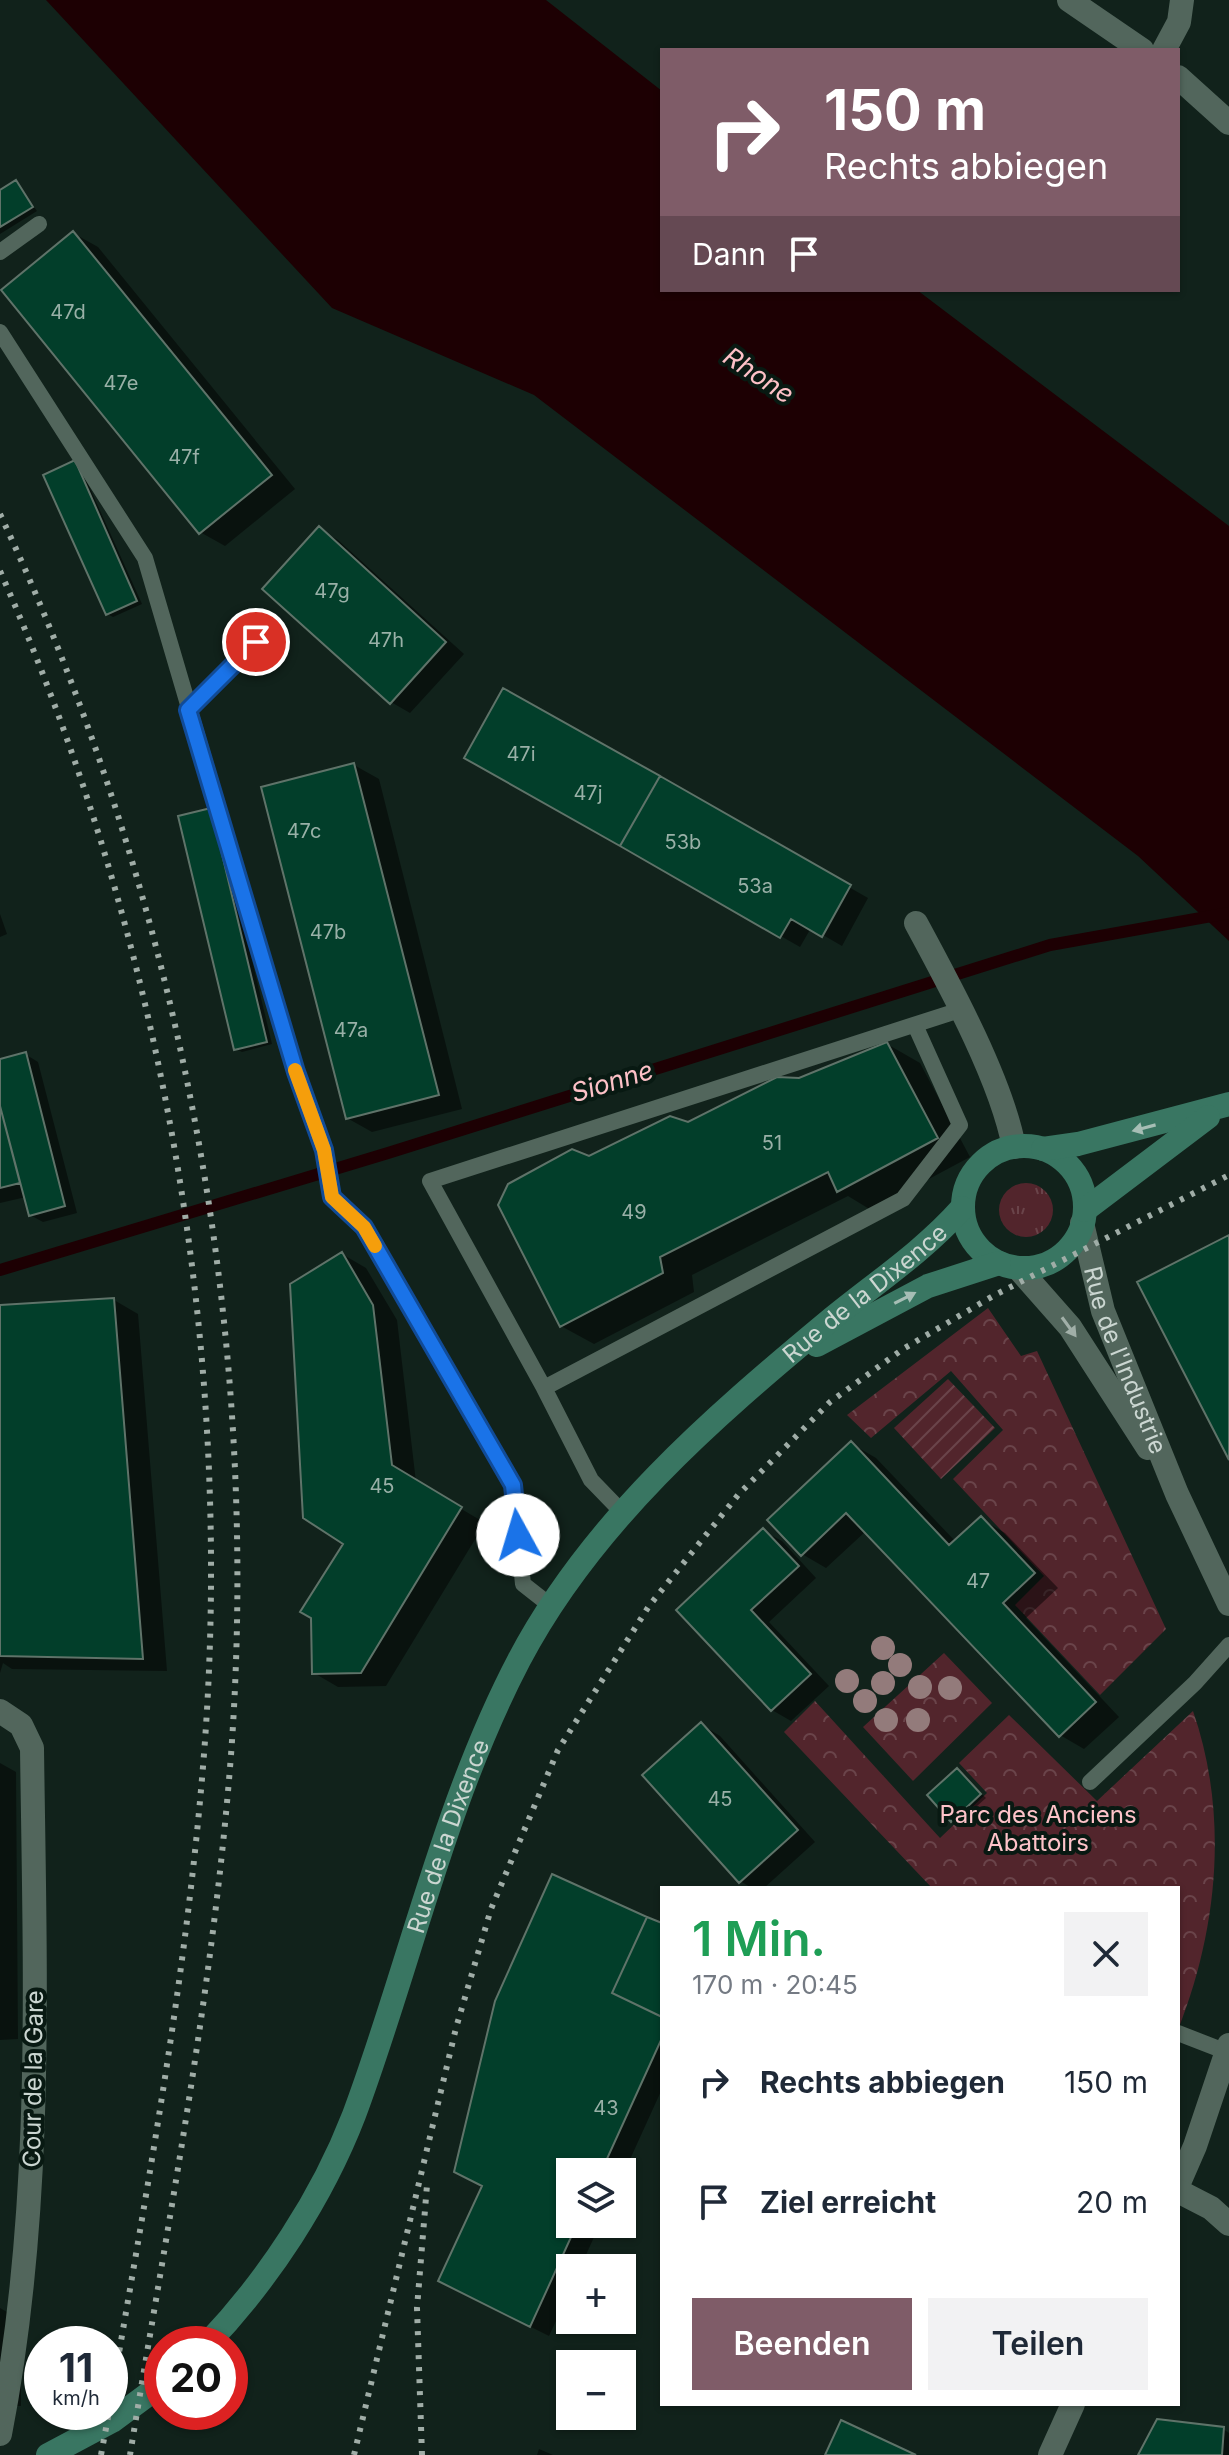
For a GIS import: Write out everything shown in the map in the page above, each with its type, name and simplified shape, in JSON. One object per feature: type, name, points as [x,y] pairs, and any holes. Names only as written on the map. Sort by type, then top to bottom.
[{"type":"main road","points":[[1224,1106],[1084,1216],[1072,1244],[1048,1264],[1008,1266],[973,1241],[962,1208],[966,1188],[975,1169],[990,1156],[1014,1147],[1043,1149],[1078,1144],[1224,1106]]},
{"type":"main road","points":[[1043,1149],[1062,1159],[1076,1176],[1084,1216]]},
{"type":"main road","name":"Rue de la Dixence","points":[[223,2326],[244,2303],[296,2230],[352,2118],[473,1763],[518,1661],[551,1606],[621,1511],[763,1376],[921,1249],[962,1208]]},
{"type":"main road","name":"Rue de la Dixence","points":[[763,1376],[928,1286],[1008,1266]]},
{"type":"main road","points":[[48,2455],[112,2421],[144,2397]]},
{"type":"street","points":[[1069,0],[1139,48]]},
{"type":"street","points":[[1165,48],[1179,22],[1182,0]]},
{"type":"street","points":[[1180,79],[1229,123]]},
{"type":"street","points":[[916,923],[957,1002],[1009,1121],[1014,1147]]},
{"type":"street","name":"Rue de l'Industrie","points":[[1084,1216],[1103,1311],[1177,1494],[1229,1604]]},
{"type":"street","name":"Rue de l'Industrie","points":[[1008,1266],[1070,1327],[1177,1494]]},
{"type":"street","name":"Cour de la Gare","points":[[0,1711],[21,1725],[32,1748],[33,2158],[15,2357],[0,2434]]},
{"type":"street","points":[[1180,2183],[1228,2049]]},
{"type":"street","points":[[1180,2189],[1211,2208],[1229,2224]]},
{"type":"street","points":[[1050,2455],[1072,2406]]},
{"type":"lane","points":[[0,252],[39,224]]},
{"type":"lane","points":[[0,332],[145,558],[296,1072],[324,1150],[332,1197],[364,1227],[513,1485],[523,1584],[551,1606]]},
{"type":"lane","points":[[188,710],[256,642]]},
{"type":"lane","points":[[621,1511],[591,1480],[430,1181],[915,1025],[957,1002]]},
{"type":"lane","points":[[544,1388],[903,1199],[960,1125],[915,1025]]},
{"type":"lane","points":[[1090,1782],[1229,1645]]},
{"type":"lane","points":[[1180,2034],[1228,2049]]},
{"type":"green space","points":[[1026,1183],[1045,1191],[1053,1210],[1045,1229],[1026,1237],[1007,1229],[999,1210],[1007,1191]]},
{"type":"green space","points":[[988,1308],[1021,1356],[1037,1351],[1166,1629],[1100,1695],[1015,1605],[1044,1576],[953,1479],[1003,1430],[951,1371],[871,1438],[847,1415]]},
{"type":"green space","points":[[948,1379],[995,1428],[941,1479],[894,1428]]},
{"type":"green space","points":[[944,1653],[992,1703],[913,1781],[863,1727]]},
{"type":"green space","name":"Parc des Anciens Abattoirs","points":[[815,1701],[940,1838],[987,1793],[959,1763],[1009,1715],[1097,1801],[1193,1711],[1211,1791],[1215,1831],[1214,1872],[1202,1952],[1180,2025],[1180,1886],[930,1886],[784,1732]]},
{"type":"water","name":"Rhone","points":[[46,0],[546,0],[660,89],[660,292],[920,292],[1229,526],[1229,941],[1138,856],[534,395],[332,308]]},
{"type":"building","points":[[16,180],[33,207],[0,227],[0,190]]},
{"type":"building","points":[[73,231],[272,475],[199,534],[1,290]]},
{"type":"building","points":[[75,460],[137,601],[106,615],[43,475]]},
{"type":"building","points":[[319,526],[446,642],[390,704],[262,589]]},
{"type":"building","points":[[503,688],[660,776],[620,846],[464,758]]},
{"type":"building","points":[[354,763],[439,1095],[346,1119],[261,787]]},
{"type":"building","points":[[660,776],[851,885],[822,937],[791,919],[780,938],[620,846]]},
{"type":"building","points":[[211,808],[267,1042],[234,1050],[178,816]]},
{"type":"building","points":[[887,1042],[938,1138],[837,1192],[828,1172],[660,1257],[663,1273],[560,1327],[498,1205],[508,1184],[572,1149],[589,1156],[670,1116],[688,1122],[777,1077],[799,1078]]},
{"type":"building","points":[[26,1052],[65,1206],[29,1216],[0,1106],[0,1059]]},
{"type":"building","points":[[0,1106],[20,1183],[0,1188]]},
{"type":"building","points":[[1229,1235],[1229,1460],[1137,1282]]},
{"type":"building","points":[[342,1252],[373,1305],[392,1465],[462,1507],[361,1673],[312,1674],[311,1618],[300,1612],[343,1544],[303,1518],[290,1284]]},
{"type":"building","points":[[114,1298],[143,1659],[0,1656],[0,1305]]},
{"type":"building","points":[[851,1441],[949,1545],[981,1516],[1035,1573],[1003,1603],[1096,1702],[1059,1737],[846,1513],[801,1556],[767,1520]]},
{"type":"building","points":[[763,1528],[799,1566],[751,1610],[811,1674],[771,1711],[676,1610]]},
{"type":"building","points":[[701,1722],[798,1830],[739,1883],[642,1775]]},
{"type":"building","points":[[957,1768],[981,1794],[951,1822],[927,1795]]},
{"type":"building","points":[[552,1874],[647,1917],[612,1993],[660,2016],[660,2042],[607,2158],[556,2158],[556,2238],[571,2238],[563,2254],[556,2254],[556,2270],[530,2327],[438,2281],[482,2186],[454,2172],[495,2001]]},
{"type":"building","points":[[647,1917],[660,1922],[660,2016],[612,1993]]},
{"type":"building","points":[[1157,2419],[1224,2427],[1222,2455],[1138,2455]]},
{"type":"building","points":[[841,2420],[916,2455],[825,2455]]},
{"type":"waterway","name":"Sionne","points":[[0,1270],[388,1153],[1050,945],[1229,913]]},
{"type":"railway","points":[[0,514],[63,660],[116,811],[160,964],[195,1120],[219,1278],[233,1436],[237,1596],[231,1755],[223,1843],[188,2106],[130,2455]]},
{"type":"railway","points":[[0,571],[57,711],[105,855],[144,1001],[175,1150],[196,1301],[208,1452],[211,1603],[197,1836],[177,1999],[124,2326]]},
{"type":"railway","points":[[354,2455],[456,2028],[491,1909],[558,1750],[649,1606],[738,1495],[830,1402],[903,1349],[993,1296],[1229,1175]]},
{"type":"railway","points":[[422,2455],[417,2308],[427,2185]]},
{"type":"railway","points":[[101,2455],[106,2430]]},
{"type":"slow traffic","points":[[295,1070],[324,1150],[332,1197],[364,1227],[375,1246]]},
{"type":"route","points":[[256,642],[188,710],[296,1072],[324,1150],[332,1197],[364,1227],[513,1485],[518,1535]]}]
